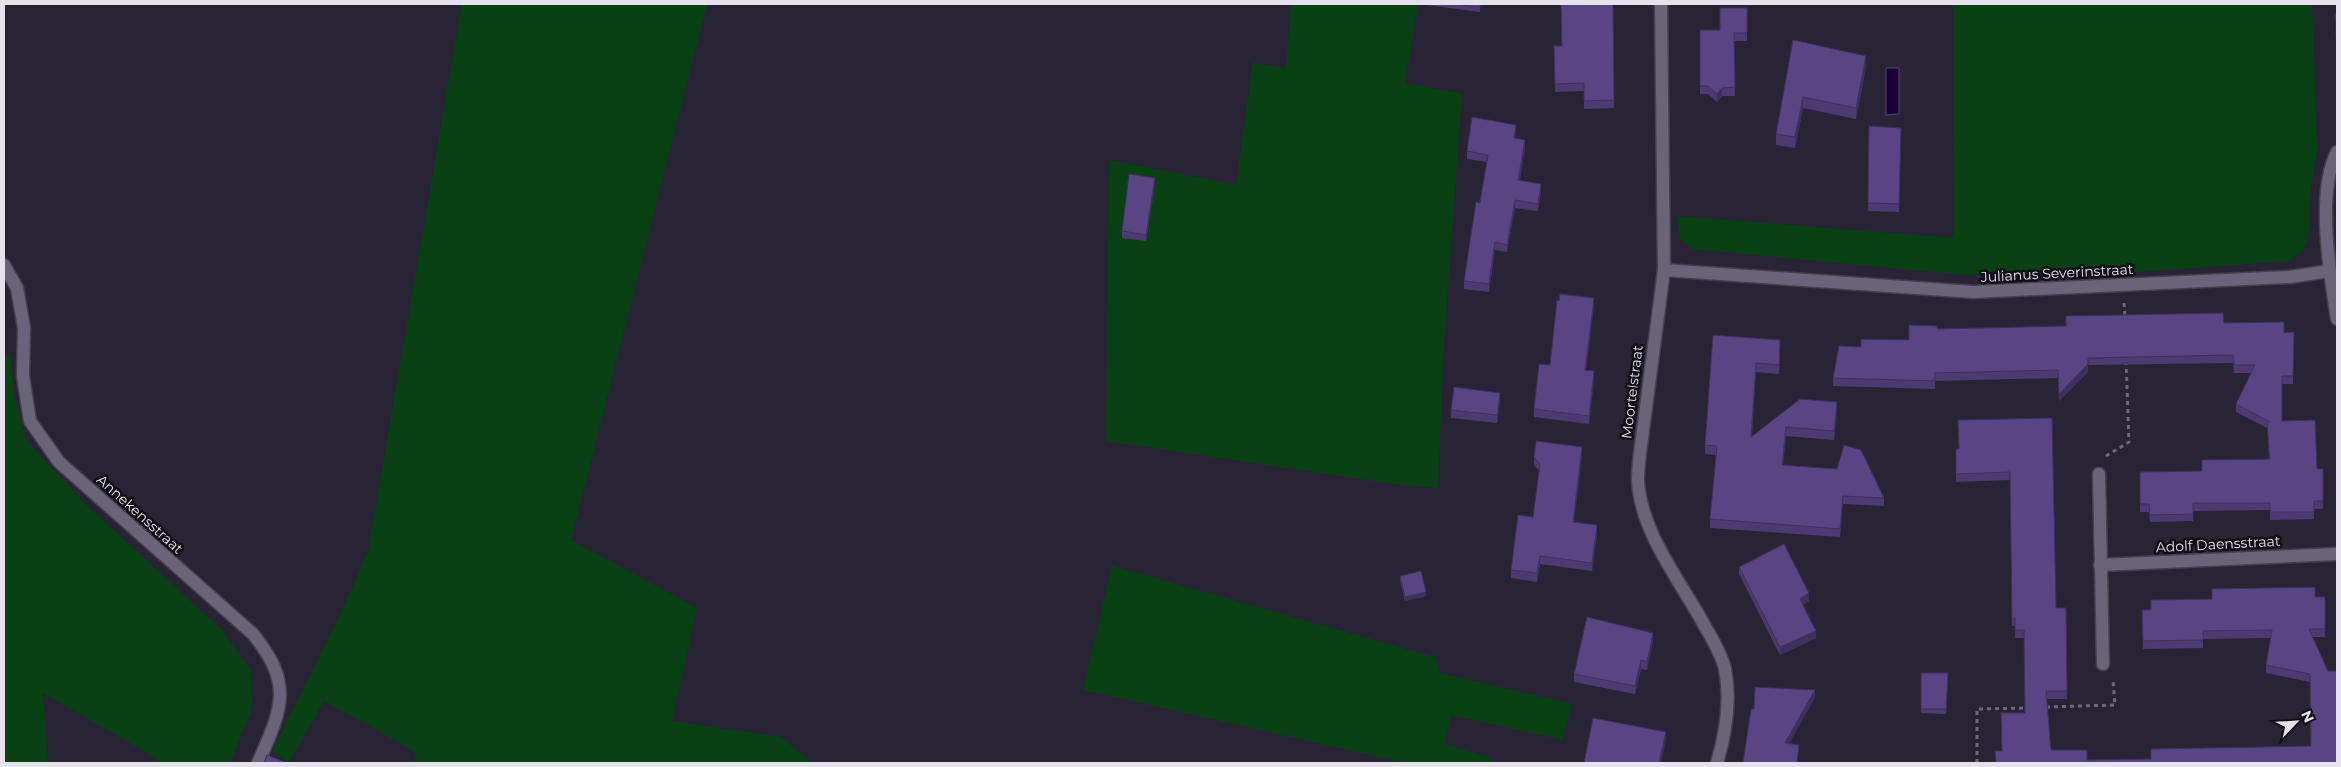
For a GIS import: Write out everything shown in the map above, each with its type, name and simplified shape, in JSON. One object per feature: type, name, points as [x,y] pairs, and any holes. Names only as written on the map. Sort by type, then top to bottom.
[{"type":"street","name":"Moortelstraat","points":[[1661,4],[1664,270],[1638,480],[1644,512],[1654,536],[1714,643],[1725,667],[1728,702],[1718,763]]},
{"type":"street","points":[[2337,152],[2330,165],[2327,192],[2330,271],[2337,319]]},
{"type":"street","name":"Annekensstraat","points":[[4,265],[17,288],[20,304],[24,328],[23,376],[30,420],[59,462],[253,634],[266,650],[278,674],[281,701],[276,722],[258,763]]},
{"type":"street","name":"Julianus Severinstraat","points":[[1664,270],[1973,292],[2290,277],[2330,271]]},
{"type":"street","points":[[2098,474],[2103,664]]},
{"type":"street","name":"Adolf Daensstraat","points":[[2100,565],[2337,554]]},
{"type":"path","points":[[2124,285],[2125,324]]},
{"type":"path","points":[[2098,474],[2106,456],[2129,442],[2126,354]]},
{"type":"path","points":[[1977,763],[1977,709],[2115,705],[2113,679],[2103,664]]},
{"type":"green space","points":[[462,4],[707,4],[571,540],[697,608],[672,721],[781,737],[812,763],[414,763],[416,752],[324,701],[289,762],[272,752],[334,627],[368,551]]},
{"type":"green space","points":[[1291,4],[1418,4],[1405,83],[1462,94],[1444,343],[1438,488],[1400,485],[1106,441],[1109,160],[1236,185],[1253,62],[1286,69]]},
{"type":"green space","points":[[1953,4],[2312,4],[2317,149],[2309,200],[2309,232],[2304,249],[2290,261],[2137,272],[1965,275],[1692,249],[1680,240],[1677,216],[1954,238]]},
{"type":"green space","points":[[10,352],[14,394],[26,440],[85,504],[222,630],[251,671],[252,708],[230,763],[161,763],[43,693],[48,763],[4,763],[4,359]]},
{"type":"green space","points":[[1112,566],[1435,657],[1440,673],[1572,704],[1562,740],[1451,715],[1444,744],[1490,758],[1489,763],[1405,763],[1083,690]]},
{"type":"shaded area","points":[[1886,68],[1899,68],[1899,114],[1886,115]]},
{"type":"building","points":[[1451,4],[1480,4],[1480,7]]},
{"type":"building","points":[[1561,4],[1613,4],[1614,100],[1584,101],[1584,83],[1555,84],[1554,46],[1562,46]]},
{"type":"building","points":[[1720,8],[1747,8],[1747,33],[1734,33],[1735,87],[1722,88],[1717,94],[1708,86],[1700,86],[1700,30],[1720,30]]},
{"type":"building","points":[[2335,14],[2337,14],[2337,54]]},
{"type":"building","points":[[1793,40],[1866,56],[1856,108],[1803,97],[1795,137],[1776,134]]},
{"type":"building","points":[[1472,117],[1516,125],[1514,138],[1525,140],[1518,180],[1541,184],[1538,204],[1515,200],[1507,245],[1495,242],[1489,284],[1464,281],[1476,202],[1480,203],[1488,155],[1467,151]]},
{"type":"building","points":[[1869,126],[1901,128],[1899,204],[1868,203]]},
{"type":"building","points":[[1129,174],[1155,178],[1146,235],[1122,231]]},
{"type":"building","points":[[1560,294],[1594,298],[1585,370],[1594,371],[1589,416],[1534,409],[1539,364],[1550,365],[1557,300],[1559,301]]},
{"type":"building","points":[[2223,313],[2224,323],[2284,322],[2284,333],[2294,332],[2293,376],[2282,376],[2282,421],[2315,420],[2317,469],[2323,469],[2323,501],[2314,501],[2314,512],[2270,512],[2270,503],[2193,503],[2193,514],[2150,515],[2149,504],[2140,504],[2140,472],[2202,471],[2202,460],[2270,459],[2267,422],[2270,422],[2236,404],[2255,365],[2234,365],[2233,355],[2088,358],[2088,364],[2059,394],[2058,370],[1935,373],[1935,381],[1833,378],[1839,346],[1861,347],[1861,339],[1909,340],[1909,325],[1937,326],[1937,329],[2066,326],[2066,316]]},
{"type":"building","points":[[1713,335],[1780,340],[1779,365],[1756,363],[1751,437],[1800,399],[1837,402],[1834,431],[1786,427],[1782,465],[1837,469],[1844,445],[1861,450],[1884,498],[1843,496],[1840,529],[1710,519],[1717,446],[1705,445]]},
{"type":"building","points":[[1454,387],[1500,393],[1497,415],[1451,410]]},
{"type":"building","points":[[2052,418],[2056,608],[2066,608],[2067,691],[2046,691],[2051,750],[2087,750],[2087,760],[2151,759],[2151,749],[2311,746],[2310,674],[2266,665],[2272,630],[2203,631],[2203,640],[2143,641],[2142,610],[2151,610],[2151,600],[2212,599],[2212,589],[2315,587],[2315,597],[2325,597],[2325,629],[2309,629],[2328,671],[2337,671],[2337,763],[1996,763],[1995,751],[2002,751],[2001,713],[2025,713],[2024,630],[2015,630],[2015,618],[2012,619],[2010,472],[1956,474],[1956,449],[1959,449],[1958,420]]},
{"type":"building","points":[[1536,441],[1582,447],[1573,522],[1597,525],[1592,563],[1540,556],[1537,573],[1511,570],[1518,515],[1533,517],[1540,464],[1534,457]]},
{"type":"building","points":[[1784,544],[1809,593],[1800,599],[1816,631],[1780,647],[1739,567]]},
{"type":"building","points":[[1421,571],[1426,592],[1405,597],[1400,576]]},
{"type":"building","points":[[1587,617],[1653,633],[1647,662],[1641,660],[1635,686],[1574,674]]},
{"type":"building","points":[[1921,673],[1948,673],[1946,709],[1921,709]]},
{"type":"building","points":[[1755,687],[1815,690],[1785,743],[1799,745],[1797,763],[1743,763],[1751,709],[1754,709]]},
{"type":"building","points":[[1593,718],[1666,732],[1659,763],[1584,763]]},
{"type":"building","points":[[267,755],[287,763],[264,763]]}]
